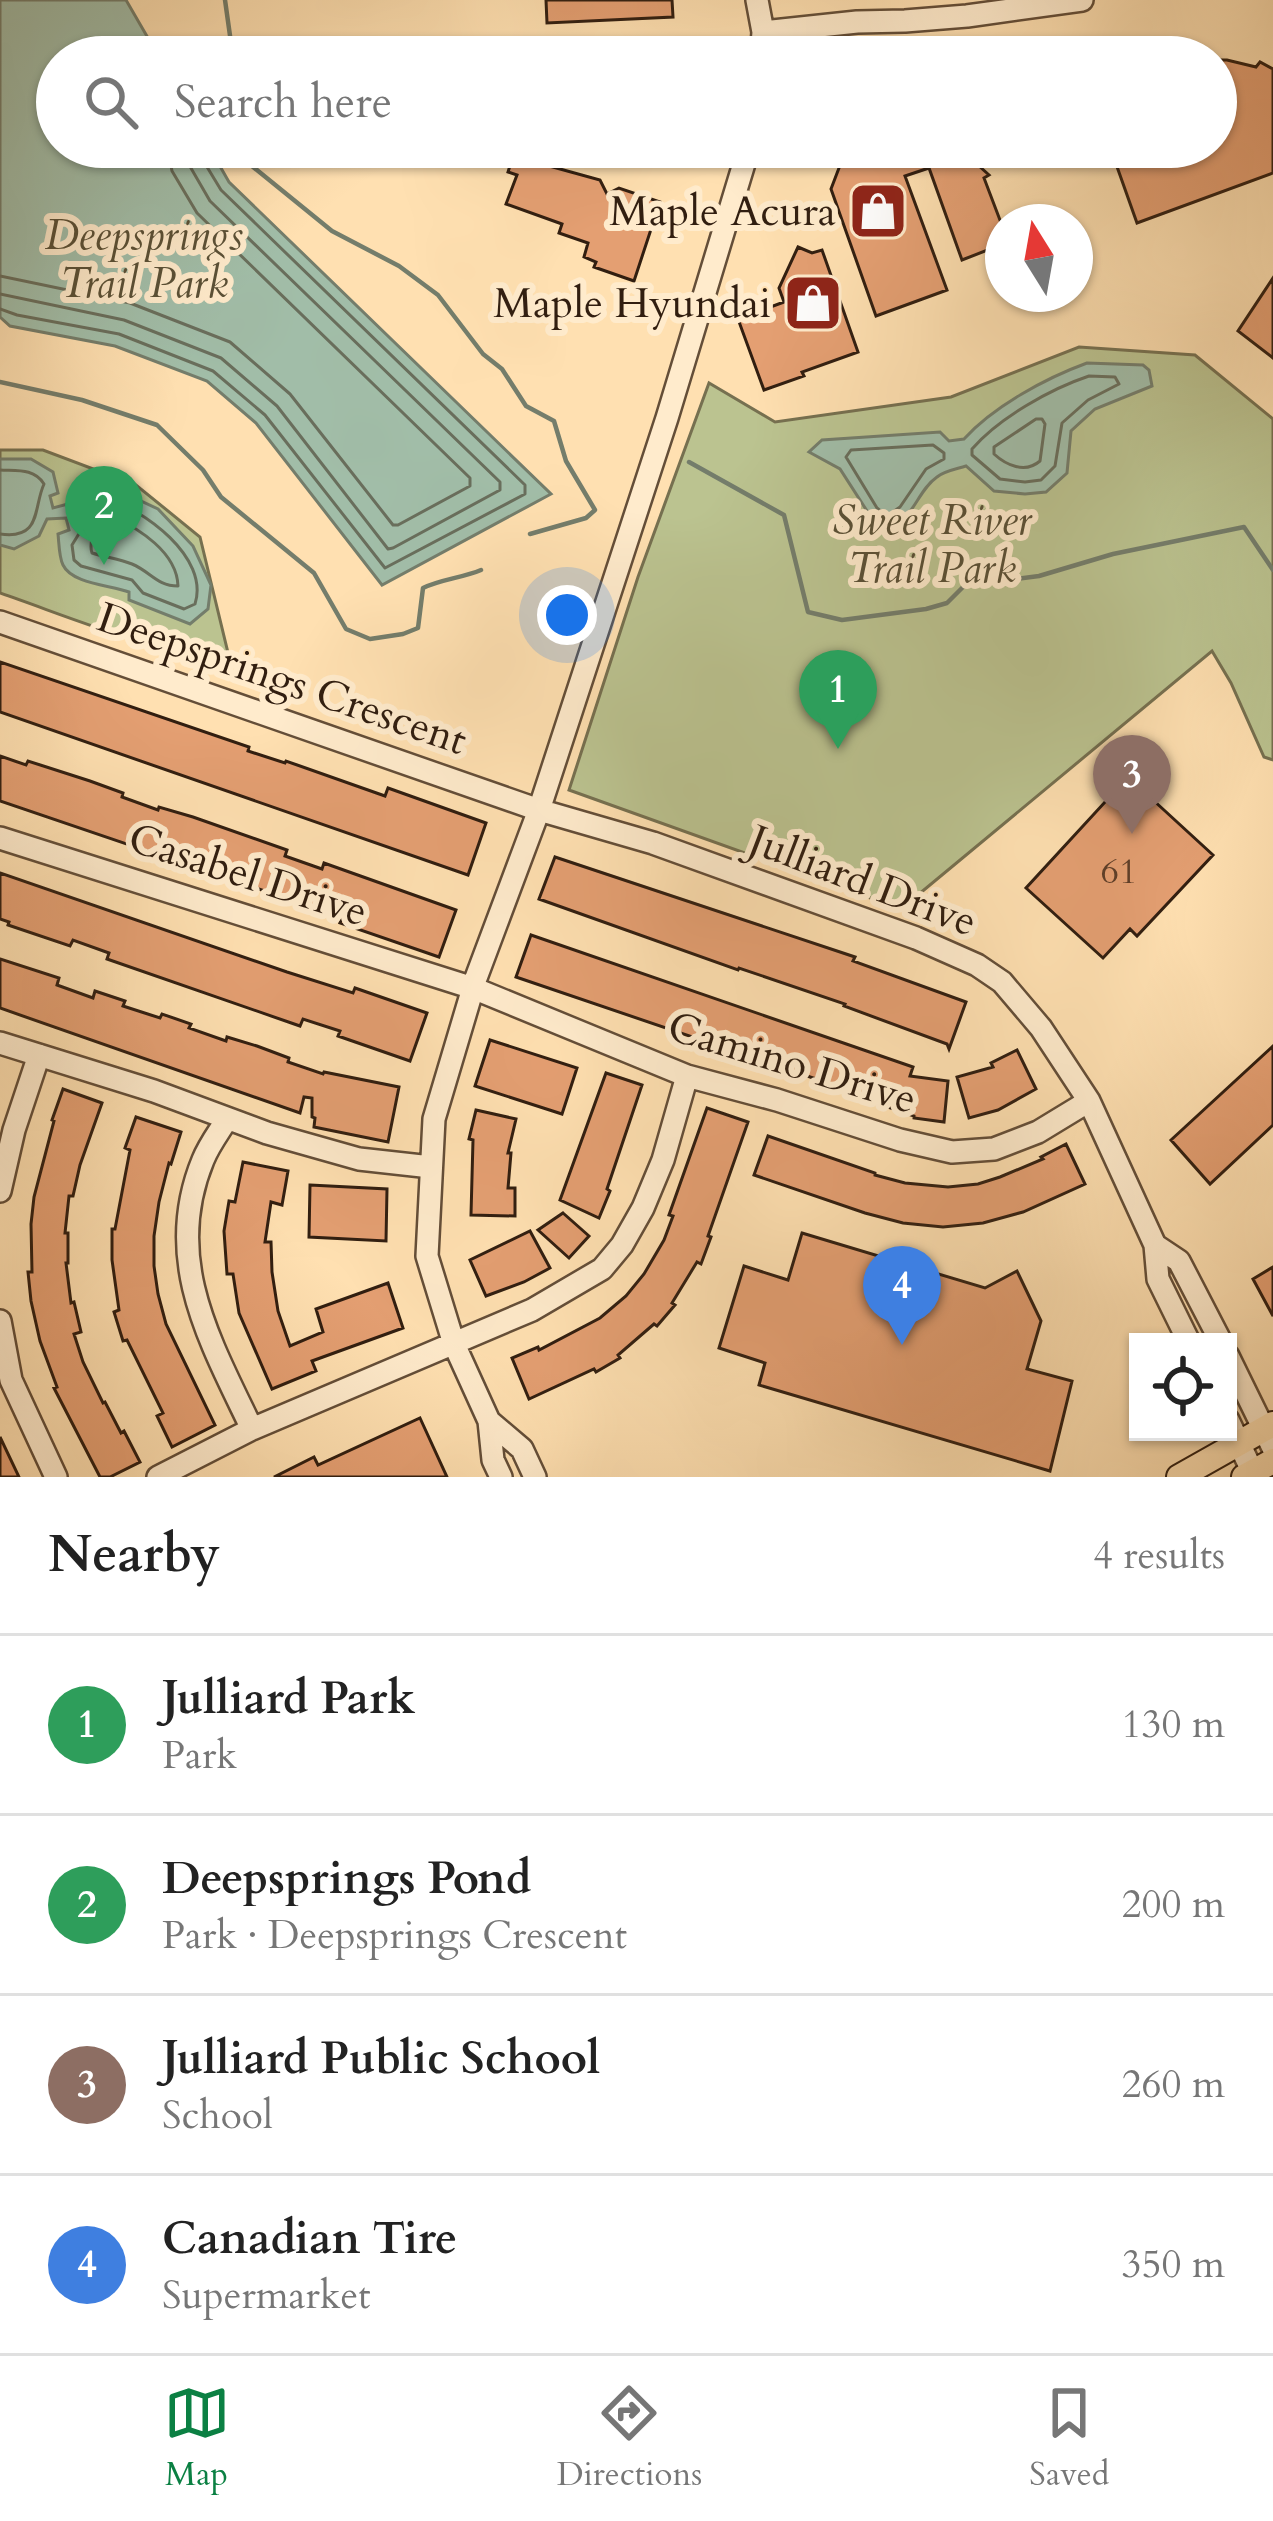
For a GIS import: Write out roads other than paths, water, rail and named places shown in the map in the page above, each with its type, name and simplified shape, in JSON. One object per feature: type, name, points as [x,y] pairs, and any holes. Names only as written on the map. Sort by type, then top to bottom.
[{"type":"main road","points":[[1237,1432],[1270,1434]]},
{"type":"main road","points":[[1179,1477],[1223,1441]]},
{"type":"street","points":[[757,0],[763,36]]},
{"type":"street","points":[[763,32],[967,16],[1082,0]]},
{"type":"street","points":[[501,1477],[493,1460],[489,1421],[454,1344],[427,1256],[434,1119],[472,988],[539,809],[667,418],[743,168]]},
{"type":"street","name":"Deepsprings Crescent","points":[[0,622],[539,809]]},
{"type":"street","name":"Julliard Drive","points":[[539,809],[653,843],[916,938],[977,964],[1003,982],[1041,1028],[1089,1101],[1155,1245],[1158,1279],[1185,1333]]},
{"type":"street","name":"Casabel Drive","points":[[0,838],[472,988]]},
{"type":"street","name":"Camino Drive","points":[[472,988],[687,1076],[952,1152],[994,1149],[1038,1132],[1089,1101]]},
{"type":"street","points":[[0,1043],[359,1159],[431,1167]]},
{"type":"street","points":[[0,1191],[39,1055]]},
{"type":"street","points":[[158,1477],[252,1429],[532,1310],[602,1269],[643,1208],[663,1160],[687,1076]]},
{"type":"street","points":[[227,1118],[203,1160],[186,1251],[194,1298],[252,1429]]},
{"type":"street","name":"Julliard Drive","points":[[1155,1245],[1179,1261],[1216,1333]]},
{"type":"street","points":[[0,1322],[11,1380],[56,1477]]},
{"type":"street","points":[[1237,1373],[1270,1434]]},
{"type":"street","points":[[489,1421],[522,1449],[536,1477]]},
{"type":"street","points":[[1237,1437],[1256,1472]]},
{"type":"water","name":"Deepsprings Trail Park","points":[[0,0],[126,0],[147,36],[36,36],[36,168],[221,168],[229,182],[551,494],[382,585],[256,423],[207,381],[115,346],[10,326],[0,317]]},
{"type":"water","points":[[1087,363],[1143,365],[1152,386],[1095,409],[1071,431],[1067,473],[1046,492],[994,491],[966,466],[929,484],[899,523],[878,528],[840,469],[809,452],[822,440],[940,432],[949,441],[964,439],[1021,394]]},
{"type":"water","points":[[0,459],[31,459],[53,472],[58,493],[50,496],[53,508],[83,500],[84,488],[105,484],[158,509],[193,546],[211,585],[208,609],[190,624],[129,600],[129,592],[75,576],[63,565],[60,554],[58,534],[69,530],[66,518],[47,519],[39,536],[14,549],[0,545]]},
{"type":"waterway","points":[[225,0],[230,36]]},
{"type":"waterway","points":[[254,168],[332,231],[399,266],[438,295],[483,354],[502,369],[526,406],[554,421],[566,461],[595,510],[586,518],[530,534]]},
{"type":"waterway","points":[[0,382],[82,400],[157,425],[203,470],[221,497],[314,573],[346,629],[370,639],[418,628],[423,588],[481,570]]},
{"type":"waterway","points":[[689,462],[784,515],[808,612],[842,620],[926,609],[947,603],[964,586],[1039,576],[1113,554],[1244,527],[1273,570]]},
{"type":"place","name":"Maple Acura","points":[[878,211]]},
{"type":"place","name":"Maple Hyundai","points":[[813,303]]},
{"type":"place","name":"Deepsprings Pond","points":[[104,565]]},
{"type":"place","name":"Julliard Park","points":[[838,749]]},
{"type":"place","name":"Julliard Public School","points":[[1132,834]]},
{"type":"place","name":"Canadian Tire","points":[[902,1345]]},
{"type":"park label","name":"Sweet River Trail Park","points":[[932,544]]}]
